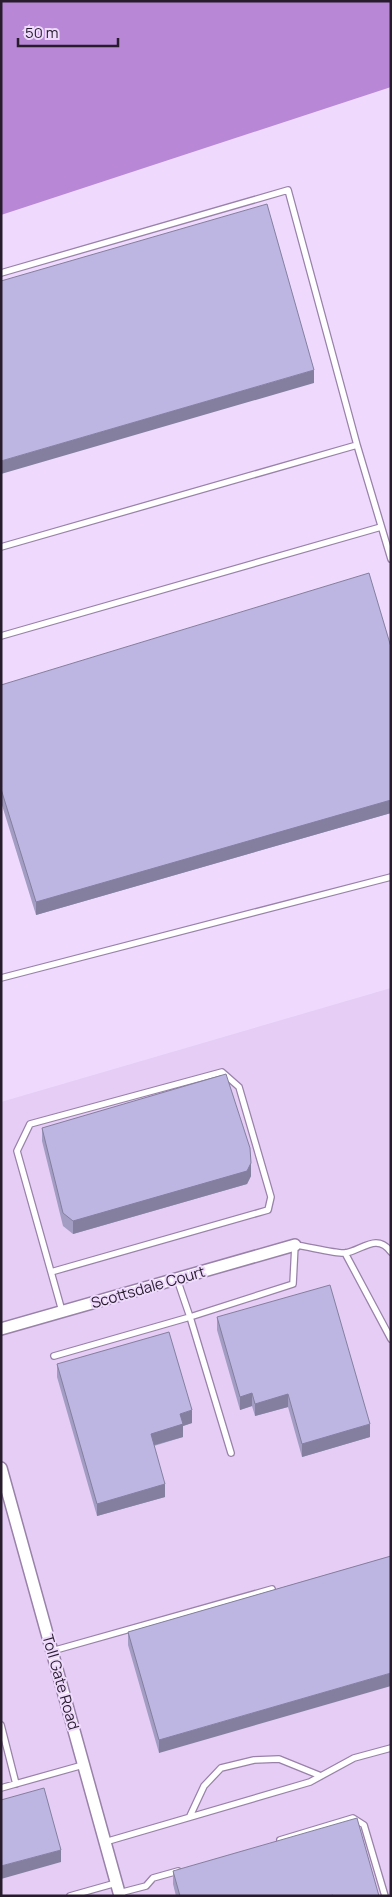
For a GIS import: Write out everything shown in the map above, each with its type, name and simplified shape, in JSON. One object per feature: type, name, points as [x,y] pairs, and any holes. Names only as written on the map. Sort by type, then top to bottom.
[{"type":"street","name":"Scottsdale Court","points":[[1,1329],[295,1245]]},
{"type":"street","name":"Toll Gate Road","points":[[1,1468],[118,1891]]},
{"type":"lane","points":[[1,273],[288,190],[357,445],[391,559]]},
{"type":"lane","points":[[1,547],[357,445]]},
{"type":"lane","points":[[1,636],[382,527]]},
{"type":"lane","points":[[1,978],[391,877]]},
{"type":"lane","points":[[51,1272],[268,1210],[271,1197],[240,1087],[222,1072],[30,1124],[17,1152],[62,1312]]},
{"type":"lane","points":[[54,1356],[190,1317],[292,1284],[295,1245],[345,1253],[370,1243],[382,1245],[391,1252]]},
{"type":"lane","points":[[345,1253],[391,1338]]},
{"type":"lane","points":[[177,1279],[231,1453]]},
{"type":"lane","points":[[52,1651],[272,1589]]},
{"type":"lane","points":[[1,1724],[16,1784]]},
{"type":"lane","points":[[105,1842],[310,1782],[354,1758],[391,1748]]},
{"type":"lane","points":[[190,1816],[204,1786],[221,1768],[254,1760],[278,1758],[321,1776]]},
{"type":"lane","points":[[1,1788],[84,1765]]},
{"type":"lane","points":[[276,1841],[353,1818],[364,1825],[385,1896]]},
{"type":"lane","points":[[70,1896],[146,1886],[153,1878],[181,1870]]},
{"type":"shaded area","points":[[1,1],[391,1],[391,87],[1,215]]},
{"type":"shaded area","points":[[391,988],[391,1896],[1,1896],[1,1102]]},
{"type":"building","points":[[267,204],[314,370],[1,461],[1,281]]},
{"type":"building","points":[[369,573],[391,647],[391,800],[36,902],[1,789],[1,685]]},
{"type":"building","points":[[226,1074],[250,1148],[251,1163],[247,1171],[73,1221],[63,1213],[42,1128]]},
{"type":"building","points":[[330,1285],[370,1424],[302,1444],[288,1394],[255,1404],[252,1393],[240,1397],[217,1317]]},
{"type":"building","points":[[169,1332],[192,1410],[180,1414],[183,1424],[151,1434],[165,1484],[97,1504],[57,1364]]},
{"type":"building","points":[[391,1556],[391,1673],[159,1740],[128,1632]]},
{"type":"building","points":[[44,1788],[61,1850],[1,1866],[1,1800]]},
{"type":"building","points":[[357,1818],[379,1896],[180,1896],[173,1871]]}]
